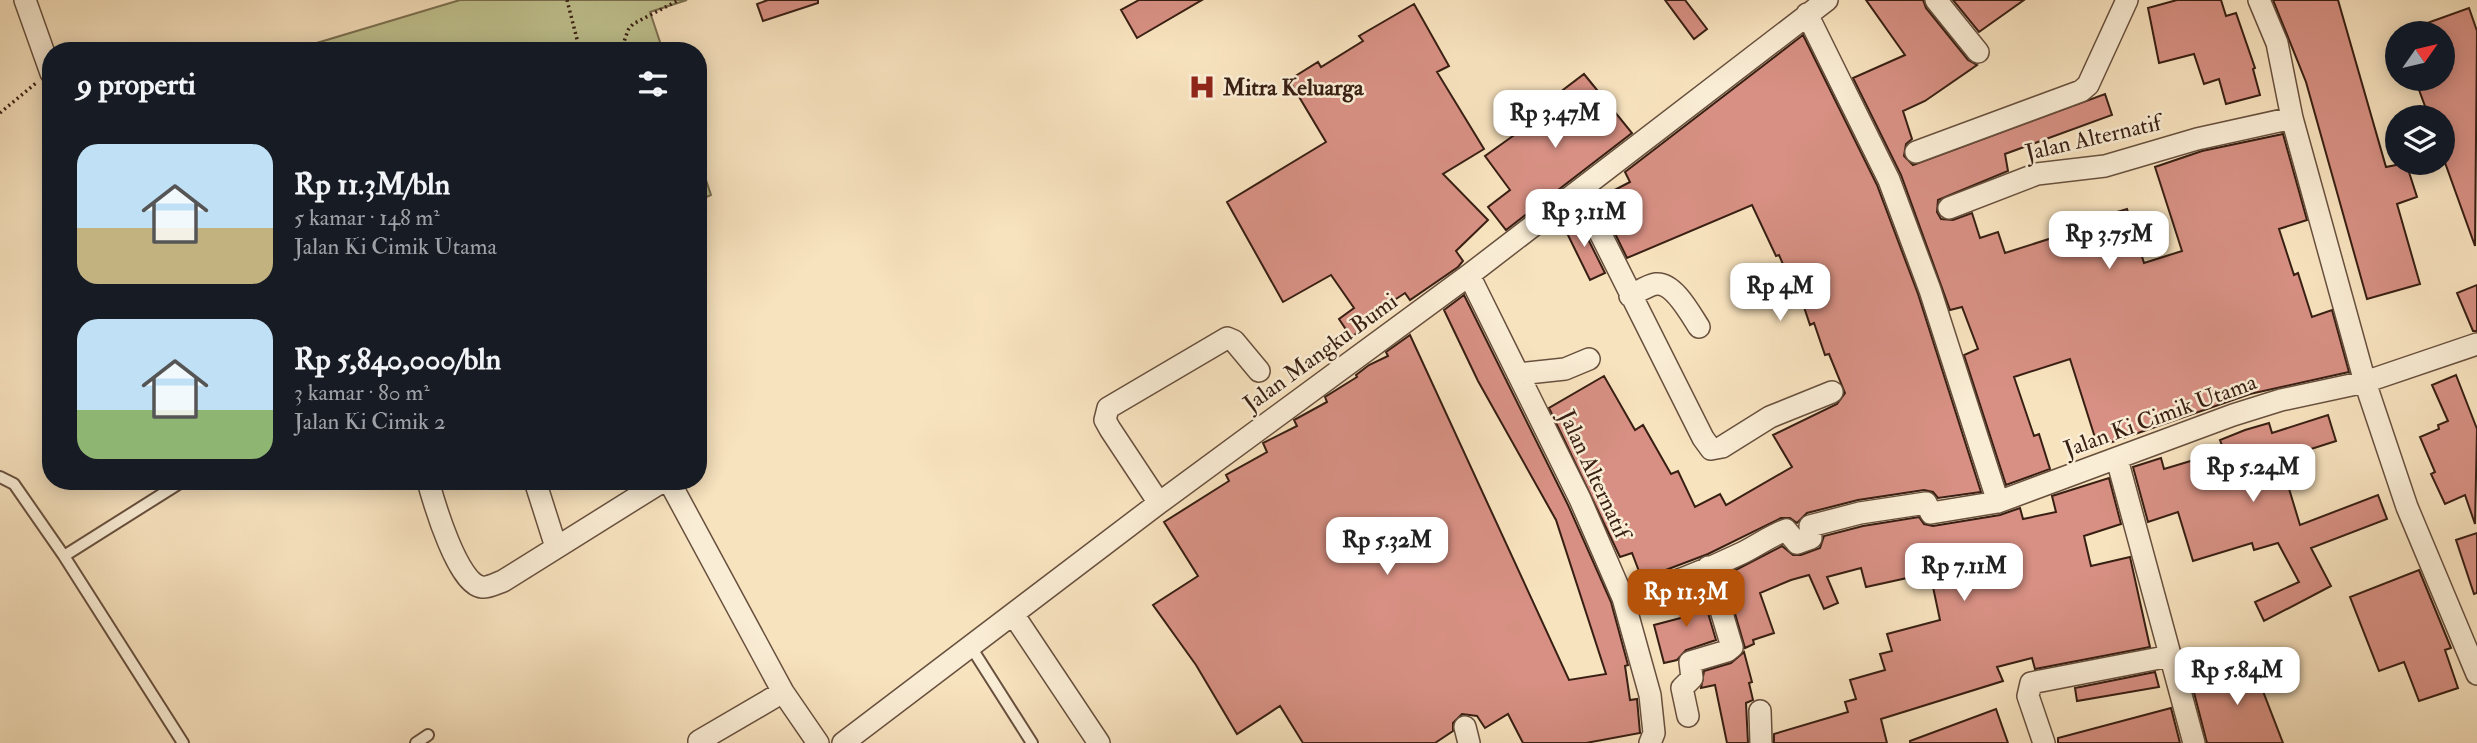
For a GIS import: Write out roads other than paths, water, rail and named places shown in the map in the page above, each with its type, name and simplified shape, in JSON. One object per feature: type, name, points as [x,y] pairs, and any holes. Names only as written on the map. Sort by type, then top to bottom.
[{"type":"street","points":[[25,0],[42,49]]},
{"type":"street","name":"Jalan Mangku Bumi","points":[[843,743],[1159,503],[1469,275],[1827,0]]},
{"type":"street","points":[[1936,0],[1978,52]]},
{"type":"street","points":[[1916,152],[2081,91],[2088,85],[2127,0]]},
{"type":"street","points":[[2259,0],[2277,43],[2292,118],[2365,382],[2407,507],[2477,674]]},
{"type":"street","points":[[1807,14],[1889,180],[1930,290],[1998,502]]},
{"type":"street","name":"Jalan Alternatif","points":[[1949,208],[2036,174],[2105,166],[2197,139],[2292,118]]},
{"type":"street","points":[[1579,191],[1630,296],[1711,449],[1722,447],[1770,417],[1832,392]]},
{"type":"street","name":"Jalan Alternatif","points":[[1469,275],[1580,499],[1623,598],[1650,695],[1654,733],[1650,743]]},
{"type":"street","points":[[1630,296],[1655,284],[1662,285],[1675,295],[1699,327]]},
{"type":"street","points":[[1159,503],[1105,420],[1108,408],[1227,338],[1234,341],[1259,371]]},
{"type":"street","name":"Jalan Ki Cimik Utama","points":[[1623,598],[1708,568],[1786,530],[1797,543],[1811,538],[1810,526],[1860,513],[1926,503],[1931,513],[1998,502],[2281,400],[2365,382],[2477,344]]},
{"type":"street","points":[[1518,374],[1565,369],[1589,359]]},
{"type":"street","points":[[2117,459],[2194,743]]},
{"type":"street","points":[[431,490],[459,567],[472,584],[483,588],[503,581],[648,490]]},
{"type":"street","points":[[538,490],[556,547]]},
{"type":"street","points":[[674,490],[783,692],[818,743]]},
{"type":"street","points":[[1688,716],[1682,688],[1692,678],[1690,662],[1727,651],[1731,647],[1708,568]]},
{"type":"street","points":[[1013,614],[1100,743]]},
{"type":"street","points":[[2044,743],[2028,696],[2031,683],[2170,656]]},
{"type":"street","points":[[699,741],[783,692]]},
{"type":"street","points":[[1759,710],[1761,743]]},
{"type":"lane","points":[[0,477],[14,484],[64,556],[183,743]]},
{"type":"lane","points":[[64,556],[169,490]]},
{"type":"lane","points":[[971,647],[1032,743]]},
{"type":"lane","points":[[416,743],[428,735]]},
{"type":"place","name":"Mitra Keluarga","points":[[1202,87]]}]
